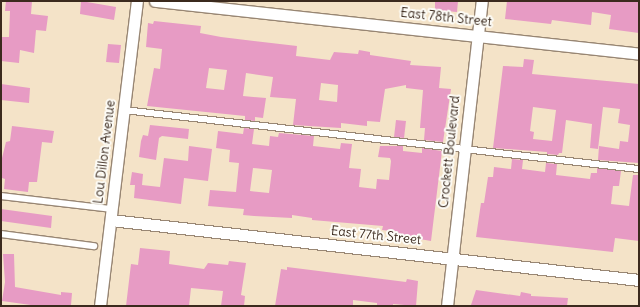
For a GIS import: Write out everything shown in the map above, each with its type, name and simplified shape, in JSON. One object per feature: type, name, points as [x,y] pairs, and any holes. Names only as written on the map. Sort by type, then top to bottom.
[{"type":"street","name":"Lou Dillon Avenue","points":[[100,306],[137,1]]},
{"type":"street","name":"East 78th Street","points":[[155,1],[639,54]]},
{"type":"street","name":"Crockett Boulevard","points":[[447,306],[482,1]]},
{"type":"street","name":"East 77th Street","points":[[111,214],[452,258],[639,280]]},
{"type":"lane","points":[[124,110],[639,169]]},
{"type":"lane","points":[[1,196],[111,214]]},
{"type":"lane","points":[[1,234],[94,246]]},
{"type":"building","points":[[6,1],[32,1],[31,14],[48,16],[46,31],[36,30],[34,53],[20,50],[19,63],[1,61],[1,37],[9,37],[10,11],[5,11]]},
{"type":"building","points":[[81,1],[116,7],[114,20],[80,14]]},
{"type":"building","points":[[435,1],[458,1],[457,12],[435,10]]},
{"type":"building","points":[[507,1],[639,1],[639,33],[609,29],[611,15],[592,12],[591,25],[552,20],[551,24],[505,19]]},
{"type":"building","points":[[154,21],[201,26],[200,33],[297,46],[296,56],[330,60],[334,52],[358,54],[359,50],[370,52],[370,55],[411,61],[410,65],[441,67],[439,88],[451,89],[443,142],[424,140],[425,128],[420,128],[423,90],[406,88],[406,85],[385,89],[380,122],[367,121],[367,126],[341,123],[341,128],[293,125],[296,99],[270,97],[273,77],[246,73],[243,96],[266,98],[263,118],[255,117],[255,121],[245,120],[245,116],[147,106],[154,68],[160,69],[162,49],[146,47],[148,23],[153,24]],"holes":[[[209,68],[227,70],[224,90],[206,88]],[[321,83],[338,85],[337,102],[319,100]]]},
{"type":"building","points":[[108,44],[121,45],[119,63],[106,62]]},
{"type":"building","points":[[524,59],[534,60],[532,74],[639,84],[639,163],[598,160],[599,146],[619,149],[620,141],[628,142],[630,125],[618,123],[620,109],[603,107],[598,149],[590,148],[592,124],[566,120],[562,153],[559,153],[558,155],[547,154],[547,152],[493,148],[503,66],[523,67]],"holes":[[[533,107],[556,110],[552,141],[533,139],[534,132],[530,131]]]},
{"type":"building","points":[[1,84],[30,88],[29,103],[1,100]]},
{"type":"building","points":[[396,120],[406,121],[404,138],[394,137]]},
{"type":"building","points":[[150,125],[189,129],[188,139],[162,136],[159,138],[156,160],[139,157],[143,135],[148,136]]},
{"type":"building","points":[[12,126],[54,131],[52,143],[42,142],[37,182],[29,182],[28,192],[4,189],[5,179],[2,178],[1,162],[6,142],[10,141]]},
{"type":"building","points":[[244,128],[254,129],[252,144],[269,146],[270,136],[278,137],[279,133],[314,136],[313,146],[340,149],[341,143],[352,144],[349,168],[361,169],[359,187],[376,189],[377,179],[389,180],[391,161],[390,158],[378,157],[380,146],[403,146],[403,151],[422,153],[422,148],[442,151],[431,241],[391,234],[391,231],[382,230],[383,226],[312,220],[312,218],[292,215],[292,218],[243,215],[244,209],[208,206],[210,190],[236,192],[239,163],[229,162],[230,150],[216,148],[218,131],[243,134]],"holes":[[[253,168],[272,170],[269,193],[250,191]]]},
{"type":"building","points":[[189,146],[212,149],[208,181],[184,178],[181,204],[134,198],[135,185],[130,185],[132,172],[143,174],[142,185],[160,187],[164,158],[188,161]]},
{"type":"building","points":[[512,159],[523,160],[522,169],[545,172],[546,163],[557,164],[556,175],[590,179],[591,173],[597,173],[597,168],[621,171],[619,186],[613,186],[611,204],[629,206],[633,175],[639,175],[639,241],[615,238],[613,252],[476,237],[481,203],[484,203],[488,177],[493,177],[494,167],[511,169]]},
{"type":"building","points":[[1,209],[52,216],[51,228],[1,221]]},
{"type":"building","points":[[140,248],[170,251],[169,264],[204,269],[208,263],[228,265],[229,261],[246,263],[241,295],[245,296],[244,306],[221,306],[223,291],[191,288],[189,306],[126,306],[131,264],[138,265]]},
{"type":"building","points":[[3,254],[14,254],[15,287],[61,295],[61,292],[72,293],[71,305],[38,306],[2,301],[5,282]]},
{"type":"building","points":[[287,267],[406,282],[407,279],[418,281],[416,306],[393,304],[393,306],[377,306],[377,303],[353,300],[353,306],[275,306],[281,269],[287,270]]},
{"type":"building","points":[[476,290],[520,296],[521,292],[531,294],[531,296],[568,298],[567,306],[471,305]]}]
